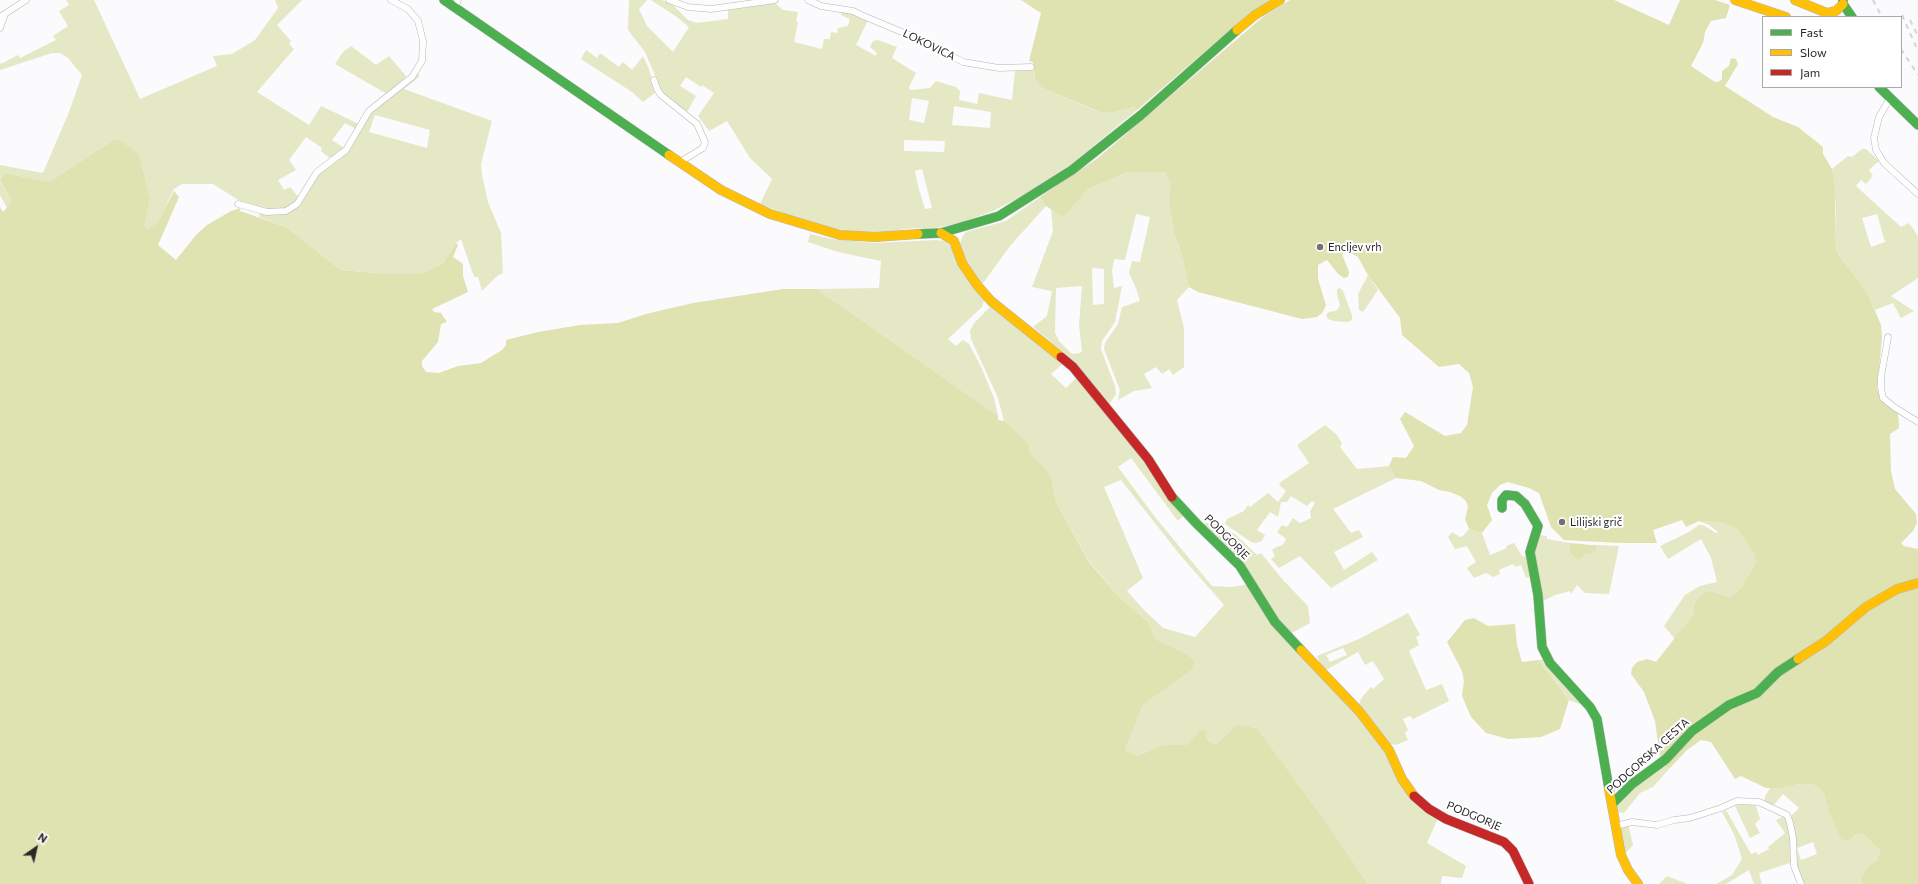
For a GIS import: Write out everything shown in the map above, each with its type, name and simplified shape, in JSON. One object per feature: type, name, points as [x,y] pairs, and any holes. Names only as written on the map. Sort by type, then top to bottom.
[{"type":"street","points":[[0,28],[2,17],[26,0]]},
{"type":"street","points":[[238,204],[267,212],[286,211],[297,204],[317,172],[346,150],[369,111],[412,77],[422,61],[423,41],[418,21],[408,9],[391,0]]},
{"type":"street","points":[[444,0],[456,4],[721,190],[770,214],[811,227],[840,235],[875,237],[941,234],[999,216],[1072,170],[1141,115],[1256,15],[1280,0]]},
{"type":"street","points":[[669,0],[688,7],[711,9],[776,0]]},
{"type":"street","name":"LOKOVICA","points":[[808,0],[830,8],[853,11],[926,42],[963,62],[999,68],[1031,67]]},
{"type":"street","points":[[830,0],[830,8]]},
{"type":"street","points":[[1795,0],[1827,13],[1836,11],[1843,2],[1851,16]]},
{"type":"street","points":[[1739,1],[1783,16]]},
{"type":"street","points":[[654,80],[661,95],[697,124],[705,142],[703,148],[680,162]]},
{"type":"street","points":[[1880,88],[1918,125]]},
{"type":"street","points":[[1890,98],[1879,117],[1874,138],[1876,150],[1884,163],[1918,194]]},
{"type":"street","name":"PODGORJE","points":[[941,234],[954,241],[962,263],[977,285],[991,301],[1046,343],[1073,367],[1148,458],[1173,498],[1240,566],[1275,622],[1359,711],[1389,750],[1402,779],[1413,795],[1446,819],[1504,842],[1513,851],[1529,884]]},
{"type":"street","points":[[1888,338],[1881,377],[1883,398],[1894,407],[1918,422]]},
{"type":"street","points":[[1502,508],[1502,500],[1506,495],[1516,496],[1526,504],[1538,526],[1530,552],[1538,595],[1542,647],[1550,663],[1590,707],[1597,719],[1620,855],[1638,884]]},
{"type":"street","name":"PODGORSKA CESTA","points":[[1612,804],[1632,784],[1666,760],[1692,731],[1729,705],[1757,693],[1778,672],[1826,641],[1866,607],[1897,589],[1918,583]]},
{"type":"street","points":[[1616,826],[1632,822],[1657,825],[1674,820],[1690,818],[1737,801],[1759,802],[1787,815],[1793,838],[1794,866],[1801,884]]},
{"type":"green space","points":[[66,0],[94,0],[140,99],[217,66],[213,56],[232,54],[255,40],[278,8],[275,0],[302,0],[277,25],[291,41],[289,44],[294,49],[257,92],[309,125],[321,106],[359,124],[356,129],[345,123],[332,140],[344,148],[331,159],[321,151],[322,148],[306,137],[289,160],[296,170],[278,180],[284,190],[290,187],[300,199],[289,208],[271,210],[255,206],[240,201],[213,184],[182,184],[174,189],[158,221],[148,229],[143,226],[150,199],[142,165],[112,141],[49,182],[5,173],[0,180],[0,165],[43,173],[69,112],[82,75],[68,58],[60,53],[52,53],[0,70],[0,62],[1,64],[18,55],[20,58],[56,40],[53,36],[68,26],[59,11],[69,5]]},
{"type":"green space","points":[[629,0],[647,0],[639,9],[647,26],[673,52],[689,27],[677,17],[651,0],[662,0],[673,5],[688,20],[697,23],[728,19],[728,10],[775,3],[783,10],[798,12],[796,22],[798,22],[794,42],[822,49],[824,39],[830,39],[831,32],[837,33],[838,28],[848,26],[850,19],[841,15],[841,11],[868,20],[856,45],[876,56],[877,53],[870,47],[873,41],[878,40],[897,47],[892,58],[916,73],[909,87],[910,90],[930,88],[936,81],[956,87],[960,91],[959,100],[977,104],[979,93],[1012,100],[1015,71],[1034,70],[1034,75],[1045,89],[1094,110],[1100,112],[1115,112],[1134,107],[1137,110],[1070,165],[1020,197],[993,211],[962,222],[928,230],[921,228],[881,233],[858,233],[809,223],[760,204],[772,179],[750,158],[727,121],[709,131],[698,116],[714,93],[702,85],[701,87],[686,77],[680,86],[696,96],[687,112],[664,97],[645,52],[628,30]],"holes":[[[912,98],[929,101],[924,123],[909,120]],[[954,106],[991,112],[990,128],[952,125]],[[904,140],[945,141],[944,152],[904,151]],[[922,169],[932,208],[925,209],[915,171]]]},
{"type":"green space","points":[[1021,0],[1271,0],[1247,15],[1137,110],[1134,107],[1115,112],[1100,112],[1045,89],[1035,79],[1033,62],[1029,61],[1041,13]]},
{"type":"green space","points":[[1290,0],[1614,0],[1669,25],[1680,0],[1715,0],[1730,5],[1726,18],[1711,21],[1705,32],[1703,43],[1691,66],[1715,82],[1718,82],[1722,79],[1722,71],[1729,66],[1731,58],[1736,59],[1738,64],[1725,86],[1773,117],[1798,127],[1823,147],[1823,154],[1832,169],[1835,192],[1836,251],[1868,294],[1881,325],[1882,337],[1877,389],[1882,400],[1898,412],[1899,428],[1890,434],[1891,471],[1895,489],[1916,514],[1917,523],[1913,531],[1901,543],[1904,546],[1918,549],[1918,884],[1862,884],[1862,876],[1868,866],[1877,860],[1880,850],[1863,834],[1857,834],[1848,841],[1841,839],[1828,808],[1824,794],[1816,785],[1801,784],[1782,788],[1766,788],[1741,776],[1735,779],[1711,742],[1701,740],[1687,750],[1669,769],[1659,761],[1660,757],[1655,721],[1644,692],[1631,674],[1632,668],[1637,662],[1647,659],[1656,662],[1693,615],[1694,605],[1702,594],[1711,591],[1730,597],[1741,588],[1756,563],[1754,554],[1737,529],[1723,523],[1708,521],[1699,521],[1686,527],[1682,520],[1653,530],[1657,543],[1564,540],[1551,527],[1539,493],[1529,488],[1508,482],[1500,485],[1492,493],[1487,505],[1492,520],[1482,533],[1469,529],[1465,519],[1468,507],[1466,501],[1460,496],[1439,490],[1421,481],[1396,478],[1389,466],[1393,457],[1406,458],[1414,446],[1400,419],[1405,412],[1445,436],[1461,433],[1467,425],[1473,387],[1469,373],[1459,364],[1439,367],[1402,335],[1400,318],[1368,275],[1358,257],[1347,251],[1342,254],[1349,272],[1348,277],[1344,278],[1338,274],[1327,260],[1318,265],[1318,279],[1326,305],[1323,312],[1317,317],[1302,319],[1198,292],[1189,287],[1181,252],[1174,233],[1169,201],[1171,184],[1165,172],[1128,172],[1088,189],[1063,217],[1046,206],[1040,197],[1098,158],[1264,16]]},
{"type":"green space","points":[[351,46],[376,65],[389,56],[406,76],[400,85],[387,94],[335,64],[343,52]]},
{"type":"green space","points":[[586,50],[597,58],[600,53],[619,67],[623,62],[632,70],[643,56],[649,69],[656,92],[643,102],[632,92],[581,59]]},
{"type":"green space","points":[[419,72],[419,77],[404,89],[492,121],[481,164],[488,202],[501,233],[503,273],[496,277],[482,291],[478,277],[474,277],[461,239],[456,243],[443,263],[422,274],[388,274],[341,270],[286,227],[259,217],[260,211],[289,211],[317,175],[342,157],[369,115]],"holes":[[[375,115],[430,130],[427,148],[369,132]]]},
{"type":"green space","points":[[119,140],[137,153],[142,165],[150,199],[144,226],[148,229],[158,221],[174,191],[179,197],[158,245],[176,260],[196,235],[207,225],[231,211],[240,208],[240,211],[286,227],[341,270],[388,274],[422,274],[443,263],[456,243],[458,245],[453,257],[463,264],[463,276],[468,292],[432,309],[434,312],[441,313],[447,322],[441,324],[438,342],[422,361],[422,366],[426,372],[439,373],[458,366],[481,363],[502,350],[506,345],[506,340],[538,332],[580,325],[618,323],[646,314],[693,303],[783,289],[817,289],[998,416],[998,420],[1004,421],[1019,434],[1029,445],[1030,453],[1045,468],[1051,477],[1056,502],[1089,562],[1117,595],[1149,623],[1155,639],[1186,654],[1194,661],[1192,670],[1143,705],[1125,750],[1137,756],[1163,745],[1187,745],[1201,730],[1206,730],[1206,736],[1209,742],[1216,744],[1238,724],[1257,728],[1329,826],[1368,884],[0,884],[0,207],[3,212],[12,202],[0,180],[5,173],[49,182],[112,141]]},
{"type":"green space","points":[[1862,149],[1866,149],[1879,161],[1869,170],[1873,176],[1866,184],[1861,180],[1856,186],[1901,227],[1909,223],[1918,236],[1918,278],[1891,296],[1914,311],[1901,318],[1893,303],[1875,310],[1868,294],[1836,251],[1836,207],[1832,169],[1848,156],[1852,157]],"holes":[[[1877,214],[1885,242],[1871,247],[1862,218]]]},
{"type":"green space","points":[[1128,172],[1165,172],[1172,184],[1169,201],[1174,233],[1181,252],[1189,287],[1177,300],[1184,328],[1184,367],[1173,375],[1169,369],[1162,374],[1156,367],[1144,374],[1152,388],[1134,391],[1118,400],[1120,390],[1104,349],[1105,343],[1118,324],[1122,307],[1140,301],[1129,273],[1132,261],[1140,262],[1150,217],[1136,214],[1125,260],[1114,259],[1112,271],[1114,288],[1122,286],[1115,322],[1102,341],[1101,349],[1115,386],[1116,394],[1109,405],[1082,371],[1062,351],[1033,327],[1047,316],[1052,291],[1032,287],[1053,231],[1051,209],[1063,216],[1088,189]],"holes":[[[1092,268],[1104,269],[1104,304],[1093,305]],[[1082,286],[1079,325],[1082,351],[1080,353],[1072,354],[1059,341],[1055,333],[1056,288]]]},
{"type":"green space","points":[[0,181],[12,202],[7,208],[0,195]]},
{"type":"green space","points":[[1040,197],[1046,206],[1010,246],[981,286],[961,250],[960,244],[962,237],[966,232],[1006,221]]},
{"type":"green space","points":[[810,234],[832,239],[875,243],[936,240],[945,241],[952,247],[962,270],[984,300],[982,307],[948,339],[956,346],[963,340],[969,344],[981,367],[994,398],[998,416],[817,289],[879,288],[881,261],[838,252],[808,242]]},
{"type":"green space","points":[[1368,275],[1378,290],[1363,312],[1359,310],[1358,294]]},
{"type":"green space","points":[[1340,288],[1343,291],[1352,315],[1352,320],[1348,322],[1334,321],[1328,319],[1326,315],[1329,312],[1338,309],[1340,305],[1337,289]]},
{"type":"green space","points":[[990,307],[1052,351],[1064,363],[1051,374],[1066,388],[1077,377],[1144,458],[1184,515],[1178,521],[1131,458],[1118,467],[1155,517],[1212,586],[1231,587],[1250,584],[1260,604],[1372,730],[1394,767],[1438,818],[1427,843],[1466,866],[1462,878],[1442,876],[1441,884],[1368,884],[1329,826],[1257,728],[1238,724],[1216,744],[1209,742],[1206,736],[1187,745],[1163,745],[1137,756],[1125,750],[1143,705],[1192,670],[1189,657],[1155,639],[1149,623],[1117,595],[1089,561],[1056,502],[1051,477],[1045,468],[1030,453],[1029,445],[1004,421],[998,398],[971,339],[970,331],[974,323]],"holes":[[[1121,480],[1180,555],[1224,605],[1195,637],[1163,628],[1127,591],[1143,578],[1104,487]]]},
{"type":"green space","points":[[1325,425],[1336,434],[1342,443],[1340,447],[1357,469],[1389,466],[1396,478],[1333,509],[1351,533],[1359,530],[1363,537],[1334,552],[1344,570],[1372,552],[1378,560],[1331,588],[1300,556],[1279,568],[1271,559],[1275,556],[1272,550],[1283,545],[1286,539],[1277,532],[1282,525],[1287,527],[1293,518],[1300,523],[1311,518],[1310,511],[1315,503],[1312,501],[1307,506],[1291,496],[1287,502],[1281,502],[1278,517],[1270,512],[1257,530],[1265,535],[1262,541],[1256,543],[1251,542],[1225,524],[1227,519],[1244,511],[1248,505],[1250,507],[1268,493],[1278,502],[1286,491],[1279,485],[1281,482],[1309,463],[1297,445]]},
{"type":"green space","points":[[1708,521],[1723,523],[1737,529],[1754,554],[1756,563],[1741,588],[1730,597],[1711,591],[1694,605],[1693,615],[1675,639],[1664,626],[1685,595],[1700,586],[1717,582],[1711,558],[1701,539],[1668,559],[1660,546],[1687,533],[1699,525],[1703,525],[1716,533],[1718,532],[1702,522]]},
{"type":"green space","points":[[1205,523],[1218,524],[1236,535],[1257,555],[1261,553],[1283,580],[1308,606],[1310,623],[1290,634],[1268,605],[1247,570],[1202,526]]},
{"type":"green space","points":[[1469,529],[1482,533],[1490,555],[1507,548],[1506,546],[1514,543],[1522,556],[1527,557],[1534,576],[1526,578],[1521,565],[1515,567],[1513,564],[1499,570],[1500,574],[1493,577],[1486,573],[1474,578],[1467,568],[1476,562],[1467,546],[1455,549],[1448,537],[1452,532],[1460,537],[1463,536]]},
{"type":"green space","points":[[1540,535],[1547,536],[1547,539],[1570,543],[1570,553],[1576,559],[1581,559],[1586,554],[1596,551],[1597,545],[1619,546],[1609,594],[1585,593],[1577,585],[1571,594],[1570,591],[1555,595],[1541,602],[1533,559],[1536,538]]},
{"type":"green space","points":[[1570,543],[1597,545],[1596,551],[1586,554],[1581,559],[1576,559],[1570,553]]},
{"type":"green space","points":[[1408,613],[1420,635],[1416,637],[1419,645],[1409,651],[1426,690],[1442,684],[1449,701],[1413,719],[1410,716],[1403,719],[1408,730],[1405,733],[1408,740],[1396,745],[1390,744],[1358,705],[1363,696],[1371,687],[1373,689],[1384,679],[1373,661],[1365,665],[1358,652],[1326,670],[1317,656],[1359,639]],"holes":[[[1343,648],[1347,655],[1330,662],[1326,655]]]},
{"type":"green space","points":[[1474,618],[1488,626],[1515,624],[1517,645],[1522,662],[1538,660],[1569,700],[1560,729],[1541,737],[1508,739],[1486,733],[1471,717],[1462,696],[1464,681],[1462,671],[1447,642],[1465,620]]},
{"type":"green space","points":[[1545,659],[1587,704],[1582,705],[1569,700],[1538,660]]},
{"type":"green space","points":[[1659,761],[1669,769],[1653,787],[1640,793],[1624,813],[1617,812],[1615,807]]},
{"type":"green space","points":[[1801,784],[1816,785],[1824,794],[1828,808],[1853,838],[1857,834],[1863,834],[1880,850],[1877,860],[1868,866],[1862,876],[1862,884],[1803,884],[1795,857],[1794,828],[1791,816],[1799,808],[1783,794],[1773,806],[1764,802],[1765,796],[1771,787],[1782,788]],"holes":[[[1813,842],[1817,854],[1801,860],[1797,848]]]},
{"type":"green space","points":[[1746,803],[1756,806],[1760,819],[1755,824],[1760,833],[1750,838],[1735,806]]},
{"type":"green space","points":[[1726,810],[1751,854],[1756,852],[1758,855],[1769,849],[1768,847],[1785,833],[1776,820],[1784,816],[1790,828],[1793,862],[1759,873],[1762,884],[1754,884],[1749,870],[1726,884],[1716,884],[1732,875],[1742,859],[1734,834],[1722,812]]},
{"type":"green space","points":[[1628,824],[1633,845],[1623,856],[1618,832],[1622,826]]},
{"type":"green space","points":[[1667,876],[1685,883],[1687,884],[1659,884]]},
{"type":"railway","points":[[1873,0],[1881,16]]},
{"type":"railway","points":[[1902,15],[1918,51]]},
{"type":"railway","points":[[1910,20],[1918,36]]},
{"type":"railway","points":[[1902,51],[1918,75]]},
{"type":"traffic: fast","points":[[444,0],[669,155]]},
{"type":"traffic: fast","points":[[1843,0],[1843,4],[1851,16]]},
{"type":"traffic: fast","points":[[918,234],[941,233],[999,216],[1072,170],[1141,115],[1237,30]]},
{"type":"traffic: fast","points":[[1880,88],[1918,125]]},
{"type":"traffic: fast","points":[[1502,508],[1502,500],[1506,495],[1516,496],[1525,504],[1538,526],[1530,552],[1538,595],[1542,647],[1550,663],[1590,707],[1597,719],[1609,789]]},
{"type":"traffic: fast","points":[[1172,497],[1240,566],[1275,622],[1301,650]]},
{"type":"traffic: fast","points":[[1612,804],[1632,784],[1666,759],[1692,731],[1729,705],[1757,693],[1778,672],[1798,659]]},
{"type":"traffic: slow","points":[[1237,30],[1255,15],[1280,0]]},
{"type":"traffic: slow","points":[[1735,0],[1783,16]]},
{"type":"traffic: slow","points":[[1795,0],[1827,13],[1836,11],[1843,4]]},
{"type":"traffic: slow","points":[[669,155],[721,190],[770,214],[840,235],[875,237],[918,234]]},
{"type":"traffic: slow","points":[[941,233],[954,241],[962,263],[977,285],[991,301],[1061,357]]},
{"type":"traffic: slow","points":[[1798,659],[1826,641],[1866,607],[1897,589],[1918,583]]},
{"type":"traffic: slow","points":[[1301,650],[1359,711],[1389,750],[1402,779],[1414,796]]},
{"type":"traffic: slow","points":[[1609,789],[1621,855],[1628,870],[1638,884]]},
{"type":"traffic: jam","points":[[1061,357],[1073,367],[1148,459],[1172,497]]},
{"type":"traffic: jam","points":[[1414,796],[1429,809],[1446,819],[1504,842],[1513,851],[1529,884]]},
{"type":"place","name":"Encljev vrh","points":[[1320,247]]},
{"type":"place","name":"Lilijski grič","points":[[1562,522]]}]
